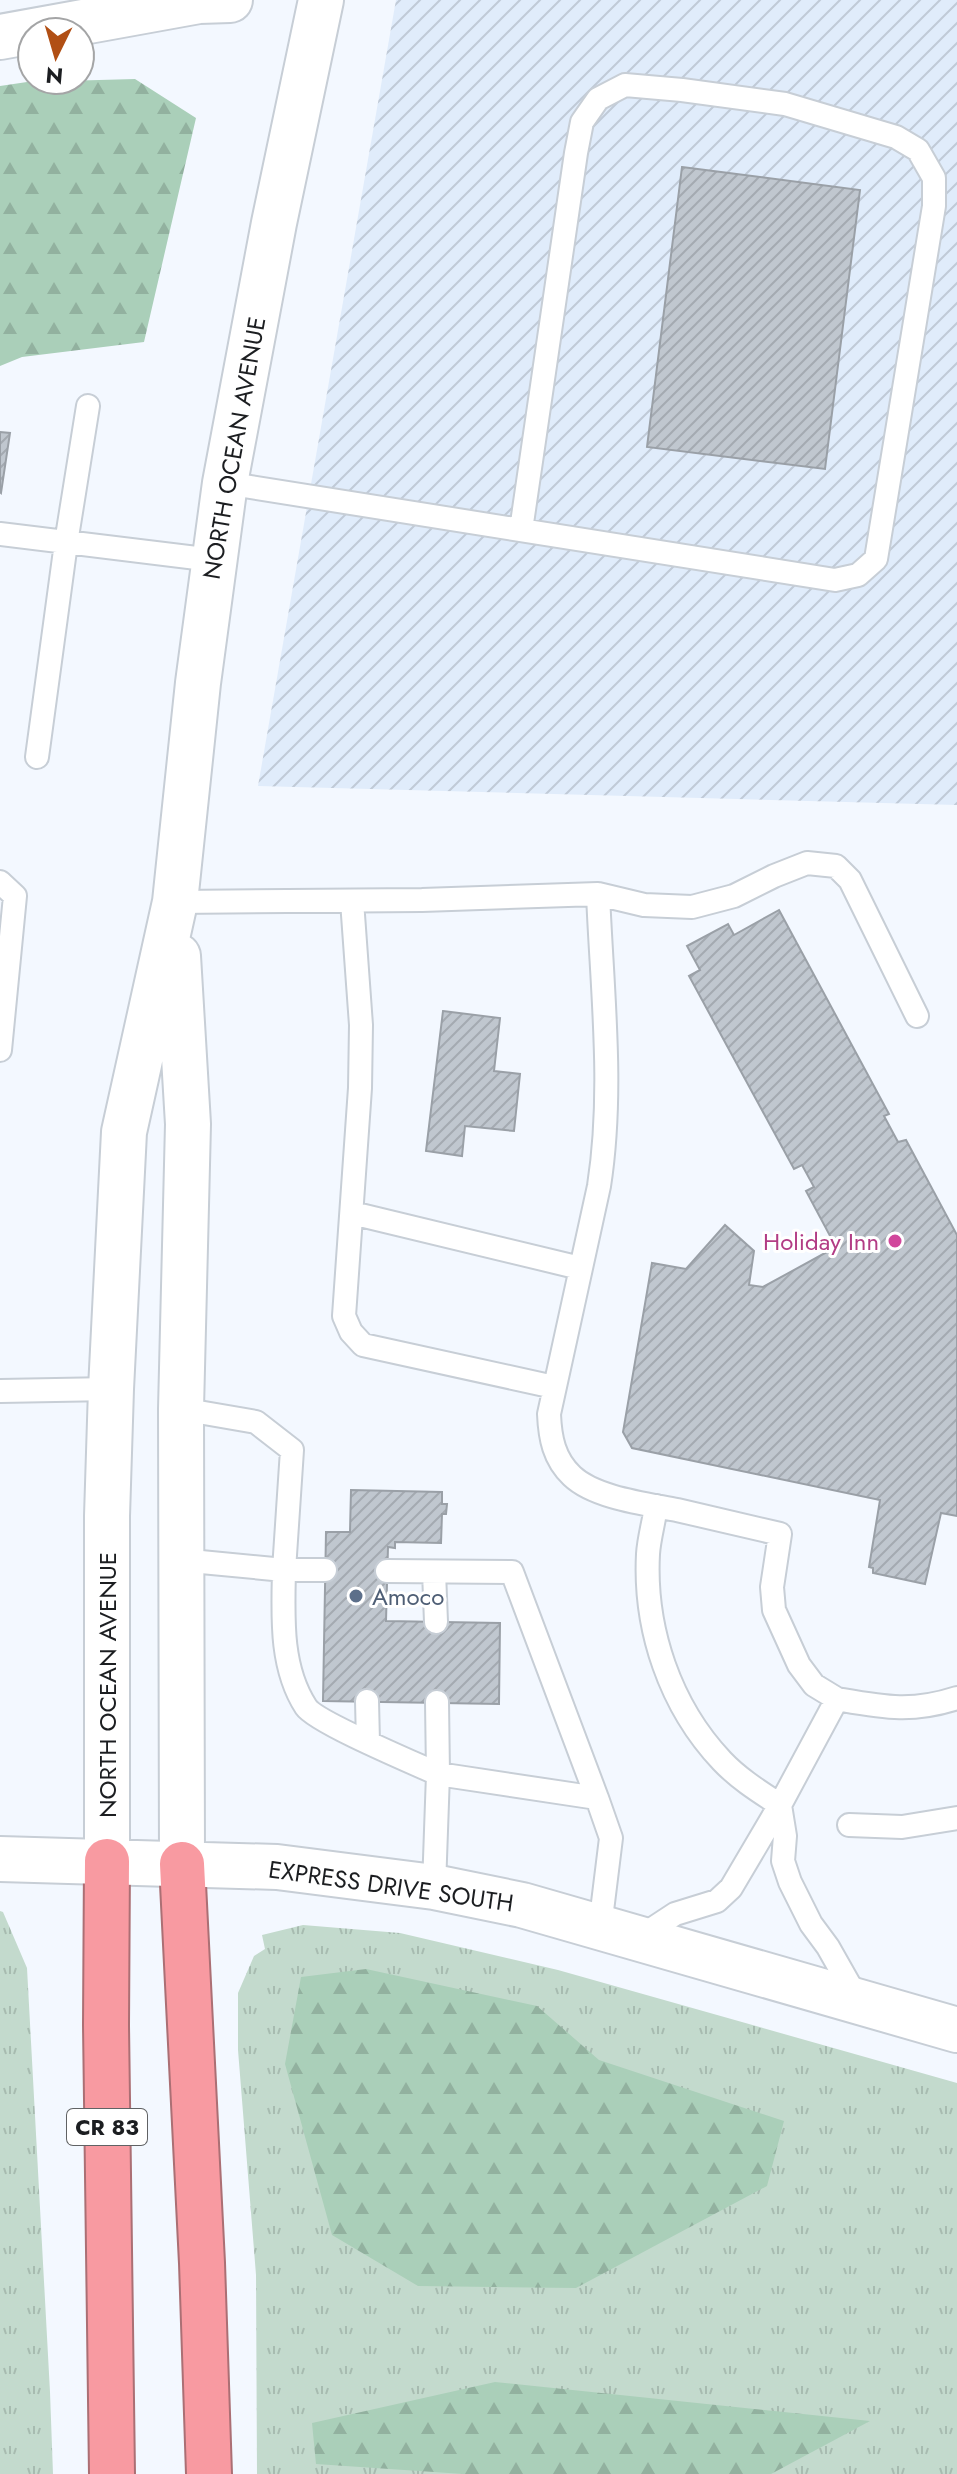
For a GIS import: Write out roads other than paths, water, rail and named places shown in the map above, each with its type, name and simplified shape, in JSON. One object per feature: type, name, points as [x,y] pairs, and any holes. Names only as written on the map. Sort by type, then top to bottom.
[{"type":"highway","name":"NORTH OCEAN AVENUE","points":[[107,1861],[112,2474]]},
{"type":"highway","name":"NORTH OCEAN AVENUE","points":[[182,1864],[209,2474]]},
{"type":"main road","points":[[0,37],[199,1],[230,0]]},
{"type":"main road","name":"NORTH OCEAN AVENUE","points":[[107,1861],[107,1516],[124,1132],[175,902],[198,683],[225,483],[271,238],[321,0]]},
{"type":"main road","name":"NORTH OCEAN AVENUE","points":[[175,902],[188,1124],[181,1409],[182,1864]]},
{"type":"main road","name":"EXPRESS DRIVE SOUTH","points":[[0,1859],[277,1867],[434,1887],[522,1905],[957,2030]]},
{"type":"lane","points":[[225,483],[835,580],[858,575],[876,559],[934,206],[934,178],[918,150],[896,137],[785,104],[625,85],[598,99],[582,122],[576,153],[521,530]]},
{"type":"lane","points":[[37,757],[88,406]]},
{"type":"lane","points":[[0,534],[213,560]]},
{"type":"lane","points":[[175,902],[598,894],[644,905],[692,907],[734,896],[807,863],[836,866],[850,880],[917,1016]]},
{"type":"lane","points":[[0,882],[15,896],[0,1050]]},
{"type":"lane","points":[[598,894],[606,1109],[604,1149],[599,1186],[554,1387],[549,1414],[550,1439],[573,1477],[594,1489],[780,1534],[772,1587],[774,1610],[799,1665],[814,1685],[837,1699],[887,1707],[929,1707],[957,1698]]},
{"type":"lane","points":[[352,901],[361,1041],[344,1316],[351,1332],[363,1345],[554,1387]]},
{"type":"lane","points":[[352,1213],[580,1268]]},
{"type":"lane","points":[[0,1391],[111,1389]]},
{"type":"lane","points":[[181,1409],[256,1422],[292,1450],[283,1617],[287,1663],[308,1710],[438,1774],[597,1798]]},
{"type":"lane","points":[[656,1506],[648,1552],[648,1592],[654,1634],[670,1682],[690,1722],[722,1762],[743,1781],[780,1805],[785,1836],[783,1861],[790,1882],[811,1924],[834,1957],[858,2001]]},
{"type":"lane","points":[[180,1560],[284,1570],[325,1570]]},
{"type":"lane","points":[[387,1571],[512,1572],[611,1838],[620,1932],[717,1901],[724,1895],[735,1883],[780,1805],[837,1699]]},
{"type":"lane","points":[[434,1572],[436,1622]]},
{"type":"lane","points":[[367,1701],[368,1742]]},
{"type":"lane","points":[[434,1887],[437,1702]]},
{"type":"lane","points":[[849,1825],[902,1827],[957,1818]]},
{"type":"place","name":"Holiday Inn","points":[[895,1241]]},
{"type":"place","name":"Amoco","points":[[356,1596]]}]
